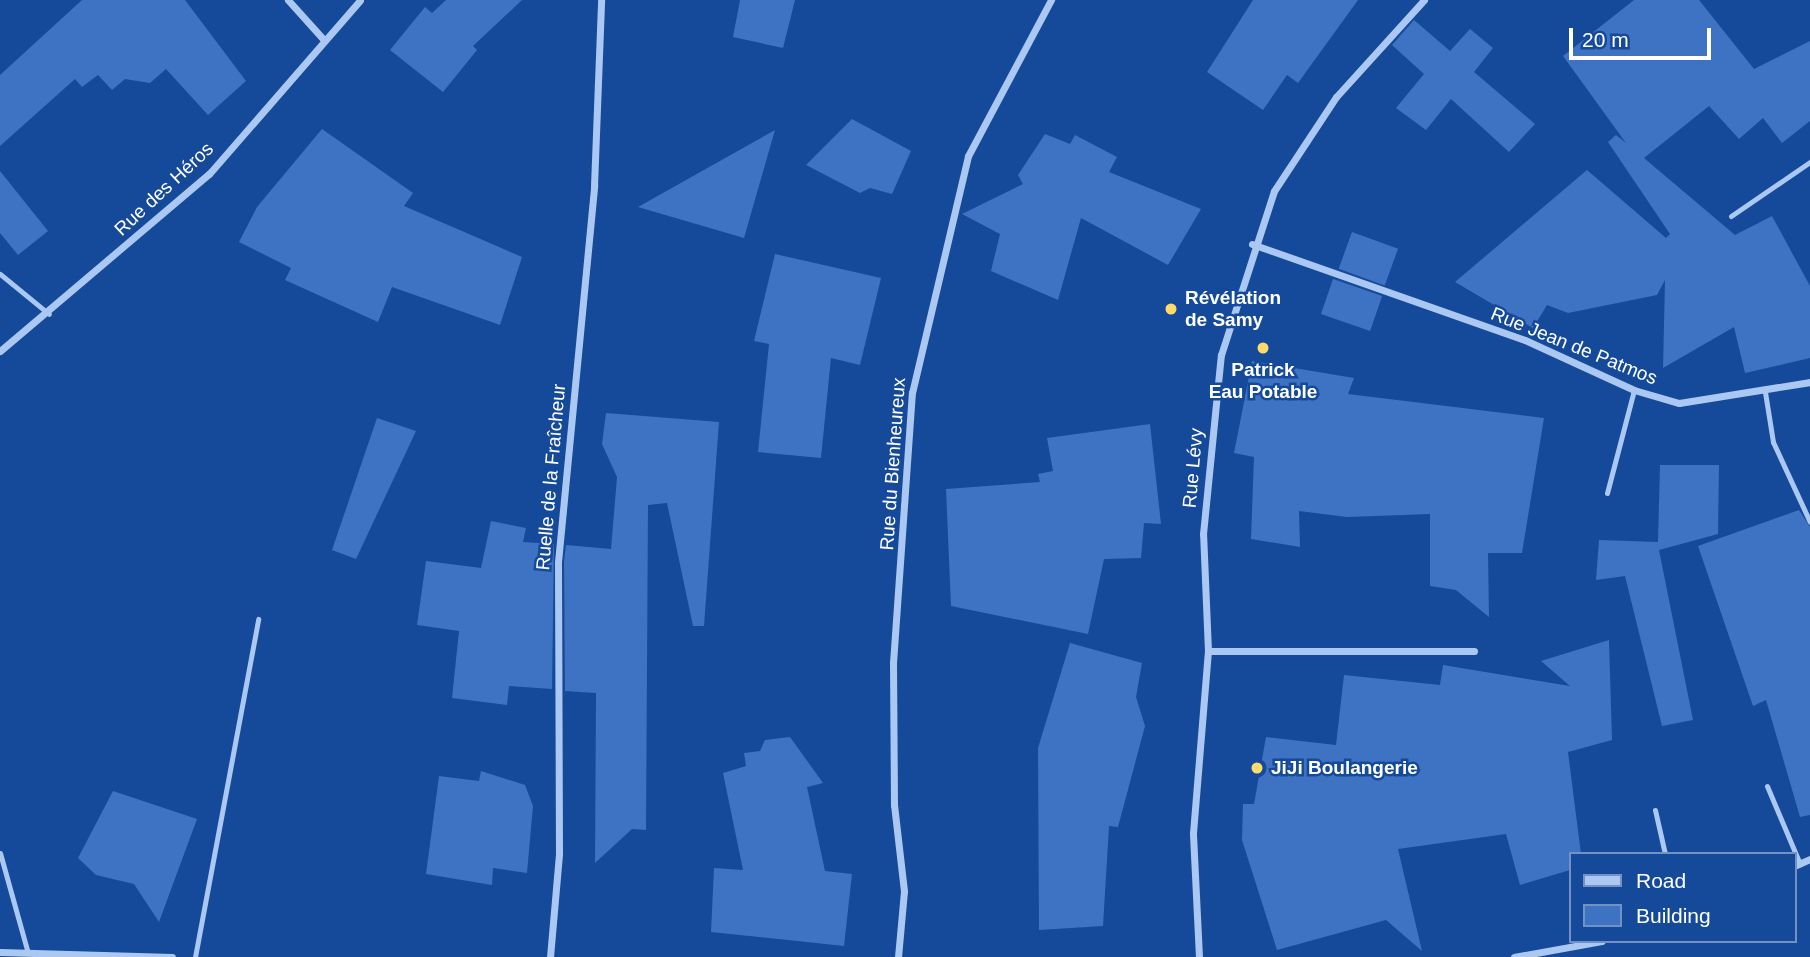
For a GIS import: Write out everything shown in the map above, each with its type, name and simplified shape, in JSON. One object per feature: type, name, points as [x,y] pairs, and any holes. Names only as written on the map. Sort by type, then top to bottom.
[{"type":"street","points":[[288,0],[324,40]]},
{"type":"street","name":"Rue des Héros","points":[[0,351],[49,314],[209,174],[360,0]]},
{"type":"street","name":"Ruelle de la Fraîcheur","points":[[550,957],[559,854],[558,562],[594,186],[601,0]]},
{"type":"street","name":"Rue du Bienheureux","points":[[898,957],[904,891],[894,805],[892,663],[912,393],[968,156],[1051,0]]},
{"type":"street","name":"Rue Lévy","points":[[1199,957],[1193,833],[1208,651],[1203,534],[1221,355],[1252,244],[1307,135],[1424,0]]},
{"type":"street","name":"Rue Jean de Patmos","points":[[1252,244],[1525,340],[1634,390],[1679,403],[1765,393],[1810,382]]},
{"type":"street","points":[[1208,651],[1474,651]]},
{"type":"street","points":[[1797,865],[1810,859]]},
{"type":"street","points":[[1514,957],[1591,943]]},
{"type":"street","points":[[0,952],[172,957]]},
{"type":"lane","points":[[1731,216],[1810,162]]},
{"type":"lane","points":[[0,274],[49,314]]},
{"type":"lane","points":[[1606,493],[1634,390]]},
{"type":"lane","points":[[1765,393],[1773,442],[1810,522]]},
{"type":"lane","points":[[195,957],[258,620]]},
{"type":"lane","points":[[1768,786],[1792,852]]},
{"type":"lane","points":[[1655,810],[1665,852]]},
{"type":"lane","points":[[0,853],[22,954]]},
{"type":"building","points":[[82,0],[185,0],[246,81],[208,115],[166,69],[150,83],[125,79],[112,90],[98,75],[82,87],[75,79],[0,146],[0,75]]},
{"type":"building","points":[[446,0],[522,0],[473,46],[477,50],[443,92],[390,50],[425,7],[432,13]]},
{"type":"building","points":[[740,0],[795,0],[783,48],[733,37]]},
{"type":"building","points":[[1253,0],[1358,0],[1298,83],[1287,75],[1263,110],[1207,72]]},
{"type":"building","points":[[1634,0],[1699,0],[1754,69],[1810,41],[1810,121],[1782,143],[1763,118],[1739,139],[1709,106],[1644,158],[1735,235],[1772,216],[1810,286],[1810,358],[1745,373],[1734,327],[1663,368],[1665,280],[1657,295],[1568,313],[1547,305],[1533,328],[1455,282],[1587,170],[1666,238],[1670,234],[1608,142],[1616,135],[1626,143],[1563,56]]},
{"type":"building","points":[[1414,20],[1450,51],[1470,29],[1493,48],[1474,72],[1535,124],[1509,152],[1451,99],[1426,130],[1396,108],[1424,74],[1392,45]]},
{"type":"building","points":[[852,119],[911,151],[892,194],[870,188],[860,193],[806,165]]},
{"type":"building","points":[[322,129],[413,193],[404,206],[522,257],[500,325],[392,287],[378,322],[285,280],[291,268],[239,242],[257,207]]},
{"type":"building","points":[[775,130],[744,238],[638,207]]},
{"type":"building","points":[[1045,134],[1070,144],[1075,135],[1117,157],[1109,172],[1201,209],[1168,265],[1081,218],[1058,300],[991,271],[1000,234],[962,214],[1023,184],[1018,175]]},
{"type":"building","points":[[0,171],[48,231],[18,255],[0,233]]},
{"type":"building","points":[[1352,232],[1398,249],[1385,285],[1339,269]]},
{"type":"building","points":[[775,254],[881,278],[860,365],[831,358],[821,458],[758,452],[769,344],[754,341]]},
{"type":"building","points":[[1333,279],[1382,296],[1370,331],[1321,314]]},
{"type":"building","points":[[1252,361],[1354,378],[1348,394],[1544,418],[1522,553],[1488,553],[1489,617],[1456,590],[1430,586],[1430,514],[1347,517],[1299,511],[1300,547],[1251,539],[1254,457],[1234,453]]},
{"type":"building","points":[[606,413],[719,422],[704,626],[693,626],[667,503],[648,505],[646,830],[632,829],[595,863],[596,693],[565,691],[564,562],[566,545],[611,549],[617,477],[602,444]]},
{"type":"building","points":[[377,418],[416,431],[356,559],[332,550]]},
{"type":"building","points":[[1150,424],[1161,524],[1144,523],[1141,558],[1104,559],[1088,634],[951,606],[946,489],[1040,482],[1038,474],[1053,471],[1047,438]]},
{"type":"building","points":[[1660,465],[1719,465],[1718,534],[1659,550],[1693,720],[1662,726],[1625,576],[1596,580],[1599,540],[1658,542]]},
{"type":"building","points":[[1799,510],[1810,527],[1810,815],[1800,817],[1766,700],[1753,706],[1698,546]]},
{"type":"building","points":[[491,521],[526,528],[523,542],[554,544],[552,689],[509,686],[507,705],[452,698],[459,631],[417,625],[426,561],[481,568]]},
{"type":"building","points":[[1609,640],[1612,740],[1568,752],[1581,852],[1568,852],[1568,871],[1520,885],[1506,834],[1398,849],[1422,951],[1386,920],[1277,950],[1242,840],[1243,804],[1254,804],[1266,737],[1336,745],[1344,675],[1440,685],[1443,665],[1570,686],[1541,661]]},
{"type":"building","points":[[1070,643],[1142,663],[1136,697],[1145,726],[1118,827],[1109,826],[1103,926],[1039,930],[1038,748]]},
{"type":"building","points":[[790,737],[823,783],[807,787],[825,871],[852,874],[844,946],[711,932],[714,868],[743,870],[723,773],[746,766],[744,753],[760,751],[765,740]]},
{"type":"building","points":[[481,771],[525,785],[533,806],[527,873],[493,868],[492,885],[426,874],[439,776],[479,781]]},
{"type":"building","points":[[113,791],[197,819],[159,922],[134,884],[96,875],[78,858]]},
{"type":"place","name":"Révélation de Samy","points":[[1171,309]]},
{"type":"place","name":"Patrick Eau Potable","points":[[1263,348]]},
{"type":"place","name":"JiJi Boulangerie","points":[[1257,768]]}]
